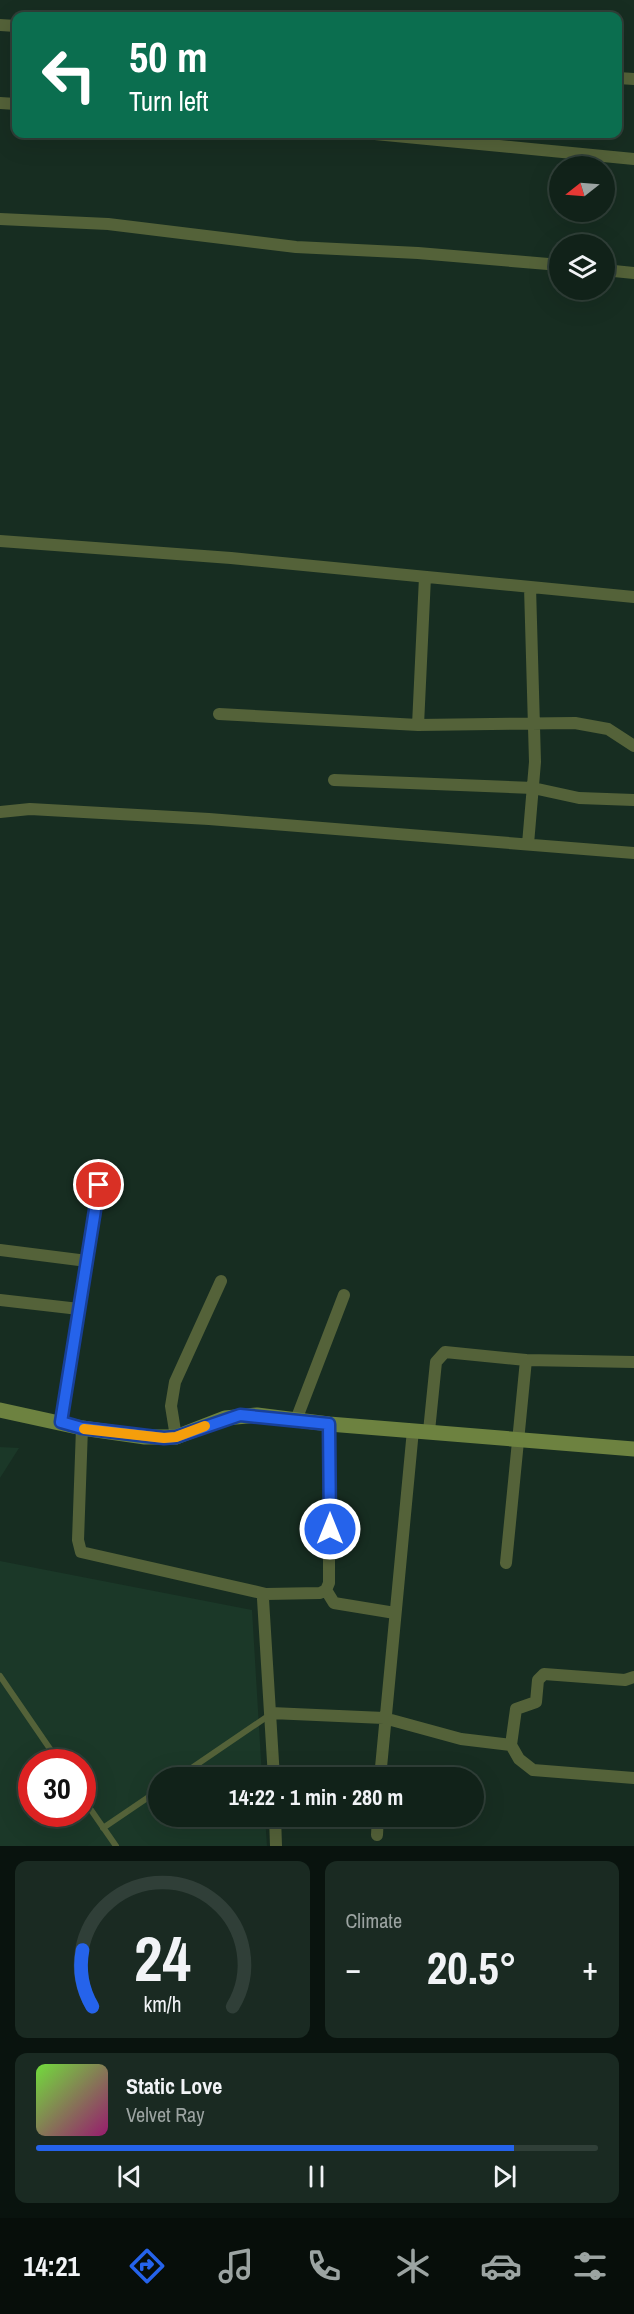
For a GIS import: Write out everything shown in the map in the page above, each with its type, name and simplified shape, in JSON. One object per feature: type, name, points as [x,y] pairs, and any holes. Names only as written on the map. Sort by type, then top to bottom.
[{"type":"street","points":[[416,138],[634,159]]},
{"type":"street","points":[[0,219],[108,224],[296,247],[418,253],[549,265]]},
{"type":"street","points":[[615,271],[634,273]]},
{"type":"street","points":[[0,542],[231,558],[634,597]]},
{"type":"street","points":[[418,725],[425,577]]},
{"type":"street","points":[[528,844],[535,723],[530,587]]},
{"type":"street","points":[[219,714],[418,725],[592,724],[608,729],[634,746]]},
{"type":"street","points":[[334,780],[533,788],[579,798],[634,800]]},
{"type":"street","points":[[0,812],[30,809],[121,813],[634,853]]},
{"type":"street","points":[[61,1422],[99,1185]]},
{"type":"street","points":[[0,1250],[87,1261]]},
{"type":"street","points":[[176,1437],[171,1406],[175,1383],[221,1281]]},
{"type":"street","points":[[296,1420],[344,1295]]},
{"type":"street","points":[[0,1300],[79,1310]]},
{"type":"street","points":[[429,1431],[436,1362],[440,1355],[451,1351],[526,1360],[634,1362]]},
{"type":"street","points":[[506,1563],[526,1360]]},
{"type":"street","points":[[0,1410],[82,1428],[145,1437],[176,1437],[240,1415],[634,1449]]},
{"type":"street","points":[[329,1424],[330,1571],[326,1590],[334,1603],[395,1613]]},
{"type":"street","points":[[82,1428],[78,1540],[81,1552],[266,1594],[320,1593],[326,1590]]},
{"type":"street","points":[[381,1767],[413,1430]]},
{"type":"street","points":[[266,1594],[263,1599],[273,1767]]},
{"type":"street","points":[[634,1677],[625,1680],[544,1674],[537,1683],[536,1702],[516,1709],[511,1745],[519,1759],[533,1770],[634,1778]]},
{"type":"street","points":[[271,1713],[384,1718],[461,1739],[511,1745]]},
{"type":"street","points":[[275,1827],[276,1846]]},
{"type":"street","points":[[377,1827],[377,1835]]},
{"type":"lane","points":[[0,1676],[50,1749]]},
{"type":"lane","points":[[193,1767],[271,1713]]},
{"type":"lane","points":[[103,1828],[148,1797]]},
{"type":"lane","points":[[96,1818],[116,1846]]},
{"type":"shaded area","points":[[0,1447],[19,1448],[0,1478]]},
{"type":"shaded area","points":[[0,1561],[252,1610],[261,1767],[148,1767],[148,1827],[266,1827],[267,1846],[0,1846]]},
{"type":"slow traffic","points":[[84,1429],[164,1438],[176,1437],[205,1426]]},
{"type":"route","points":[[99,1185],[61,1422],[82,1428],[164,1438],[176,1437],[225,1418],[240,1415],[329,1424],[330,1529]]}]
